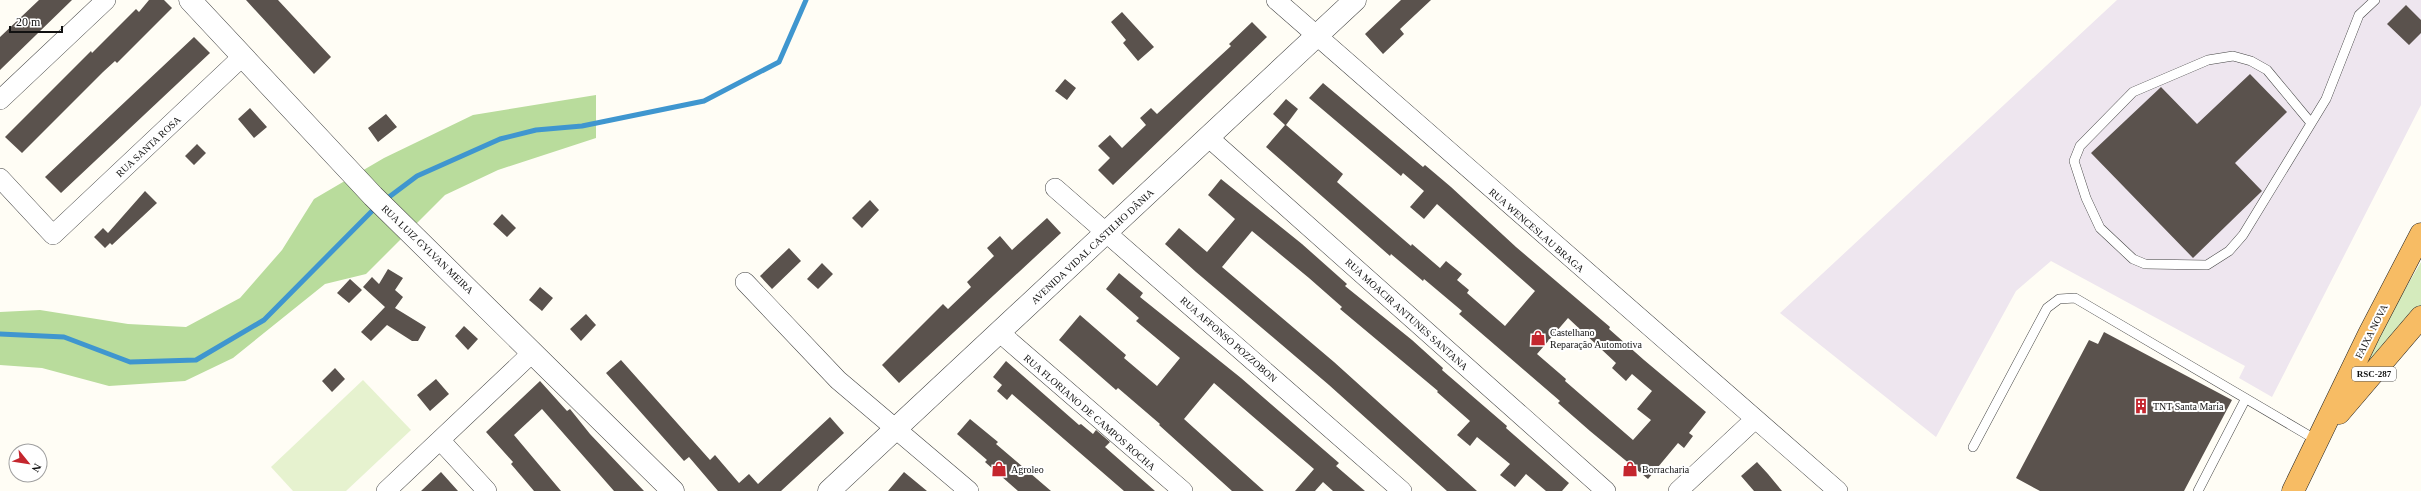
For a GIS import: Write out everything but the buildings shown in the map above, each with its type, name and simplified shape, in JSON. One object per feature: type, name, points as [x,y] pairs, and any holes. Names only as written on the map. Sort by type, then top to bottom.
[{"type":"highway","name":"FAIXA NOVA","points":[[2293,491],[2369,334],[2421,234]]},
{"type":"highway","name":"FAIXA NOVA","points":[[2321,435],[2421,317]]},
{"type":"street","points":[[0,100],[106,0]]},
{"type":"street","name":"RUA LUIZ GYLVAN MEIRA","points":[[190,0],[373,196],[673,491]]},
{"type":"street","name":"RUA WENCESLAU BRAGA","points":[[1276,0],[1754,420],[1838,491]]},
{"type":"street","name":"AVENIDA VIDAL CASTILHO DÂNIA","points":[[829,491],[1355,0]]},
{"type":"street","name":"RUA SANTA ROSA","points":[[0,178],[53,235],[242,56]]},
{"type":"street","name":"RUA MOACIR ANTUNES SANTANA","points":[[1208,137],[1606,491]]},
{"type":"street","name":"RUA AFFONSO POZZOBON","points":[[1055,188],[1402,491]]},
{"type":"street","points":[[745,282],[838,380],[969,491]]},
{"type":"street","name":"RUA FLORIANO DE CAMPOS ROCHA","points":[[999,332],[1183,491]]},
{"type":"street","points":[[386,491],[533,352]]},
{"type":"street","points":[[1678,491],[1754,420]]},
{"type":"street","points":[[440,440],[487,491]]},
{"type":"lane","points":[[2311,123],[2267,70],[2251,61],[2233,56],[2208,60],[2133,92],[2080,146],[2074,161],[2086,198],[2100,228],[2133,259],[2145,264],[2207,265],[2229,251],[2243,235],[2326,99],[2359,15],[2375,0]]},
{"type":"lane","points":[[1973,447],[2047,308],[2059,299],[2075,298],[2245,400],[2321,435]]},
{"type":"lane","points":[[2198,491],[2245,400]]},
{"type":"shaded area","points":[[2117,0],[2421,0],[2421,105],[2272,397],[2239,378],[2245,366],[2051,261],[2016,291],[1936,437],[1780,313]]},
{"type":"green space","points":[[596,95],[596,138],[498,170],[445,195],[366,274],[325,284],[233,358],[185,381],[109,386],[42,368],[0,365],[0,312],[40,310],[128,324],[186,327],[240,298],[282,250],[314,199],[384,158],[473,115]]},
{"type":"green space","points":[[2421,262],[2421,306],[2362,377],[2356,373]]},
{"type":"green space","points":[[363,380],[411,430],[346,491],[293,491],[271,467]]},
{"type":"waterway","points":[[385,200],[417,176],[500,139],[536,130],[582,126],[704,101],[779,62],[806,0]]},
{"type":"waterway","points":[[0,334],[64,337],[130,362],[196,360],[264,320],[377,206]]},
{"type":"place","name":"Castelhano Reparação Automotiva","points":[[1538,338]]},
{"type":"place","name":"TNT Santa Maria","points":[[2141,406]]},
{"type":"place","name":"Agroleo","points":[[999,469]]},
{"type":"place","name":"Borracharia","points":[[1630,469]]}]
